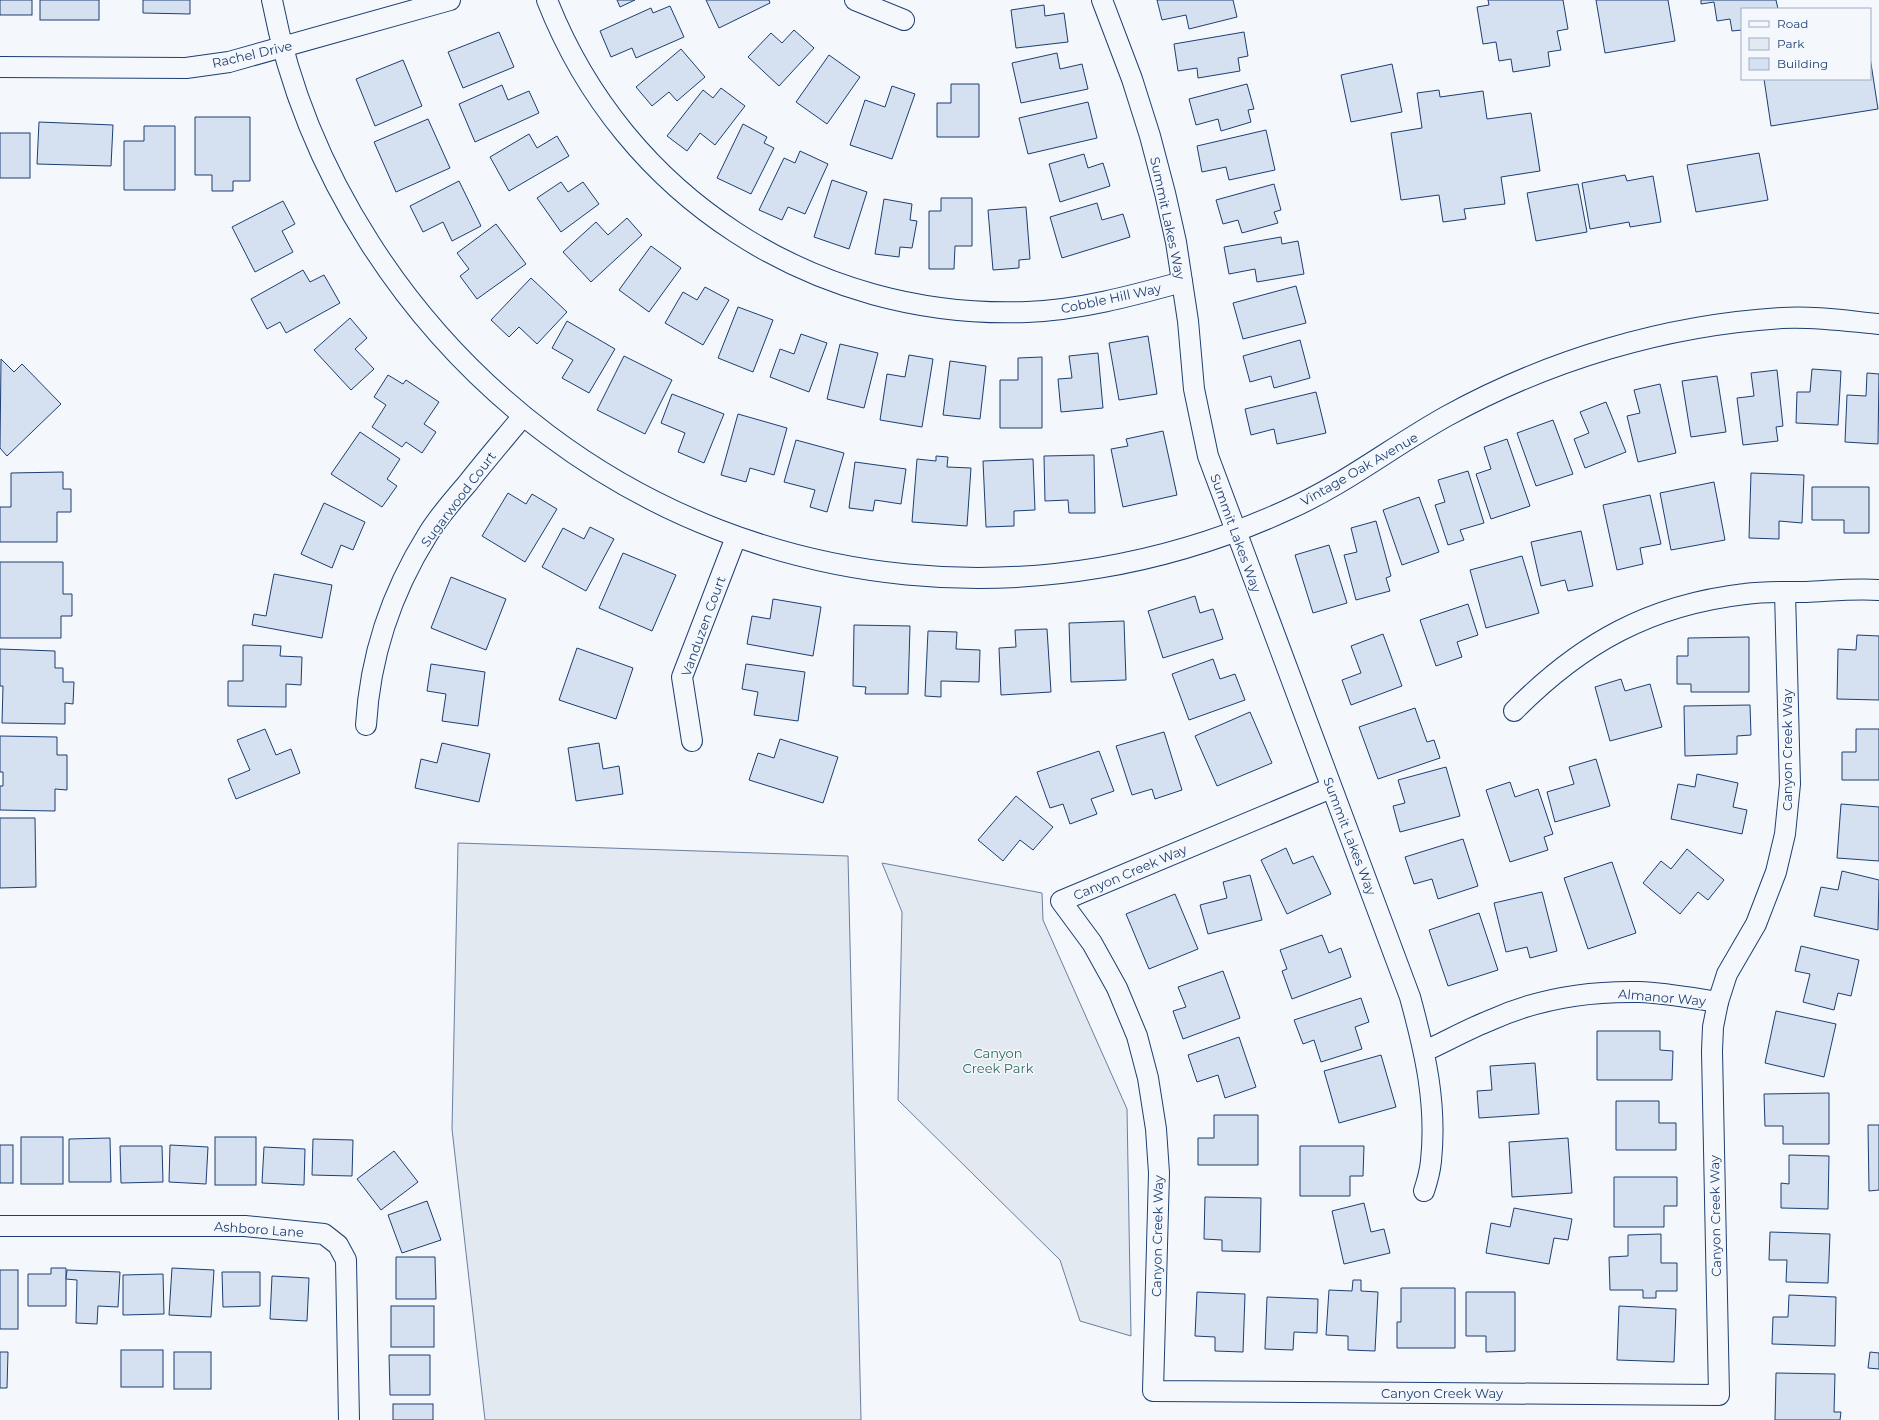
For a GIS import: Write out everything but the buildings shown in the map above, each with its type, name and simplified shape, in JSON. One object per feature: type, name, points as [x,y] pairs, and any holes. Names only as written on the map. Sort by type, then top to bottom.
[{"type":"street","name":"Vintage Oak Avenue","points":[[272,0],[282,48],[298,96],[326,166],[356,222],[382,262],[429,325],[472,371],[522,416],[570,452],[623,485],[690,519],[736,537],[798,556],[860,569],[922,577],[985,579],[1048,576],[1111,568],[1173,553],[1235,532],[1290,509],[1346,480],[1445,418],[1505,387],[1556,366],[1608,348],[1674,332],[1751,321],[1789,318],[1879,324]]},
{"type":"street","name":"Rachel Drive","points":[[0,67],[186,68],[229,62],[450,0]]},
{"type":"street","name":"Cobble Hill Way","points":[[547,0],[559,29],[579,67],[601,103],[633,144],[669,181],[708,214],[750,242],[803,270],[843,286],[893,300],[943,309],[986,312],[1028,312],[1079,307],[1182,282]]},
{"type":"street","points":[[854,0],[904,20]]},
{"type":"street","name":"Summit Lakes Way","points":[[1102,0],[1132,79],[1150,136],[1165,193],[1176,242],[1188,321],[1194,389],[1199,420],[1208,456],[1235,532],[1410,997],[1425,1051],[1431,1092],[1433,1127],[1431,1163],[1424,1191]]},
{"type":"street","name":"Sugarwood Court","points":[[366,725],[368,696],[376,651],[386,620],[403,578],[428,533],[522,416]]},
{"type":"street","name":"Vanduzen Court","points":[[692,741],[682,677],[736,537]]},
{"type":"street","points":[[1514,711],[1536,689],[1571,660],[1601,640],[1634,623],[1669,610],[1704,600],[1747,594],[1879,590]]},
{"type":"street","name":"Canyon Creek Way","points":[[1332,788],[1061,901],[1092,943],[1117,988],[1137,1036],[1148,1078],[1156,1129],[1159,1173],[1153,1391],[1719,1395],[1712,1051],[1713,1027],[1718,1002],[1727,974],[1756,924],[1776,872],[1785,834],[1790,784],[1785,592]]},
{"type":"street","name":"Almanor Way","points":[[1425,1051],[1492,1019],[1544,1002],[1568,997],[1604,993],[1640,992],[1718,1002]]},
{"type":"street","name":"Ashboro Lane","points":[[0,1226],[245,1226],[324,1234],[338,1245],[346,1260],[349,1420]]},
{"type":"green space","points":[[458,843],[848,856],[861,1420],[485,1420],[452,1129]]},
{"type":"green space","name":"Canyon Creek Park","points":[[882,863],[1042,893],[1043,920],[1127,1109],[1131,1336],[1080,1321],[1060,1260],[898,1100],[902,912]]}]
